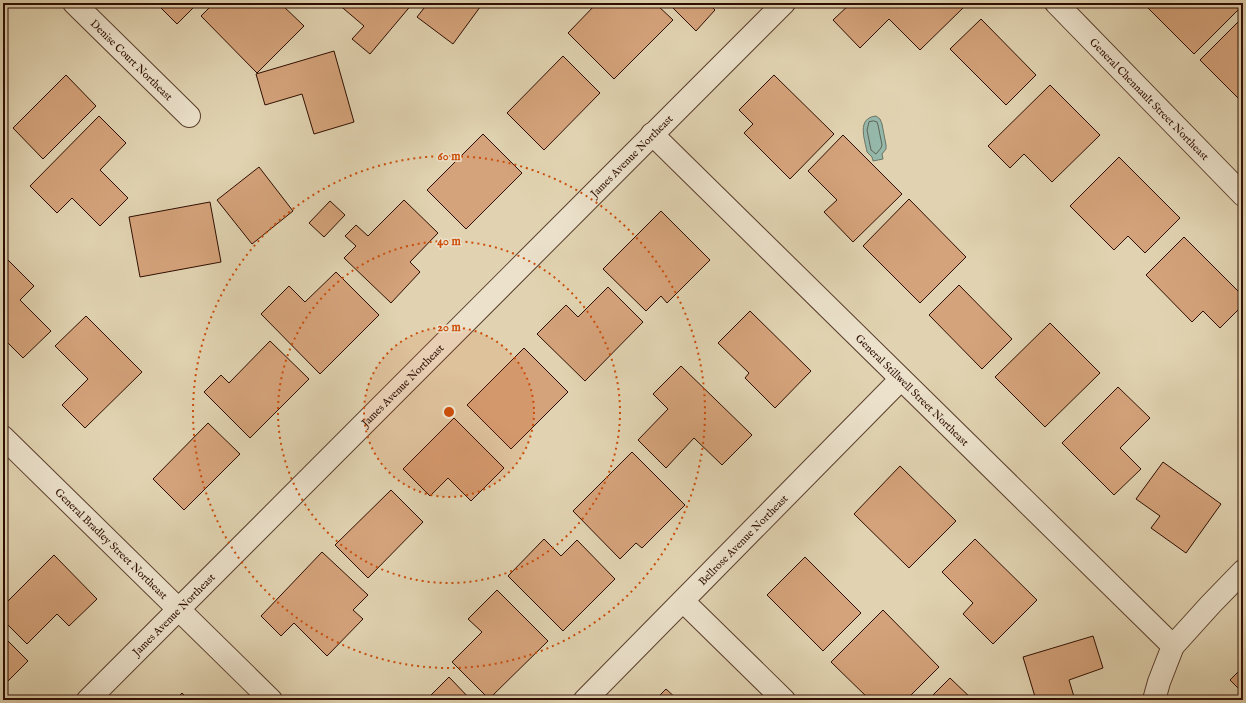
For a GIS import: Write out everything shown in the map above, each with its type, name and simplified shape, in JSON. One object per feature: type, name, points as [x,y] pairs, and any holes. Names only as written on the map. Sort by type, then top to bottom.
[{"type":"street","name":"Denise Court Northeast","points":[[74,3],[189,116]]},
{"type":"street","name":"James Avenue Northeast","points":[[88,700],[784,3]]},
{"type":"street","name":"General Chennault Street Northeast","points":[[1056,3],[1243,195]]},
{"type":"street","name":"General Stillwell Street Northeast","points":[[652,134],[1173,646]]},
{"type":"street","name":"Bellrose Avenue Northeast","points":[[585,700],[901,379]]},
{"type":"street","name":"General Bradley Street Northeast","points":[[3,437],[271,700]]},
{"type":"street","points":[[1154,700],[1159,682],[1173,646],[1210,604],[1243,571]]},
{"type":"street","points":[[683,601],[784,700]]},
{"type":"water","points":[[876,116],[880,119],[882,124],[886,149],[882,154],[883,159],[873,161],[872,157],[867,152],[863,130],[866,121]]},
{"type":"building","points":[[156,3],[198,3],[177,24]]},
{"type":"building","points":[[214,3],[280,3],[304,26],[257,73],[201,16]]},
{"type":"building","points":[[337,3],[413,3],[370,54],[352,39],[364,26]]},
{"type":"building","points":[[428,3],[483,3],[453,44],[417,17]]},
{"type":"building","points":[[597,3],[655,3],[673,20],[614,79],[568,33]]},
{"type":"building","points":[[668,3],[708,3],[715,10],[696,31]]},
{"type":"building","points":[[851,3],[960,3],[964,7],[920,50],[889,19],[860,48],[833,20]]},
{"type":"building","points":[[1143,3],[1239,3],[1242,6],[1194,54]]},
{"type":"building","points":[[981,19],[1036,75],[1006,105],[950,49]]},
{"type":"building","points":[[1238,22],[1243,27],[1243,103],[1200,60]]},
{"type":"building","points":[[334,51],[354,122],[314,134],[302,94],[265,105],[256,74]]},
{"type":"building","points":[[563,56],[600,93],[544,150],[507,113]]},
{"type":"building","points":[[66,75],[96,106],[43,159],[13,128]]},
{"type":"building","points":[[774,75],[834,134],[790,179],[744,133],[753,124],[739,110]]},
{"type":"building","points":[[1050,85],[1100,135],[1052,182],[1024,154],[1010,168],[988,146]]},
{"type":"building","points":[[99,116],[126,143],[100,170],[128,198],[100,226],[72,198],[57,213],[30,186]]},
{"type":"building","points":[[483,134],[522,173],[466,229],[427,190]]},
{"type":"building","points":[[843,135],[902,194],[853,242],[824,212],[837,200],[808,171]]},
{"type":"building","points":[[1119,157],[1180,218],[1145,253],[1128,236],[1114,250],[1070,206]]},
{"type":"building","points":[[259,167],[293,211],[252,244],[217,200]]},
{"type":"building","points":[[909,199],[966,257],[920,303],[863,246]]},
{"type":"building","points":[[404,200],[438,233],[410,262],[420,272],[391,303],[344,258],[356,246],[345,236],[356,225],[368,236]]},
{"type":"building","points":[[330,201],[345,215],[324,237],[309,223]]},
{"type":"building","points":[[210,202],[221,262],[140,277],[129,217]]},
{"type":"building","points":[[661,211],[710,260],[667,303],[661,296],[646,311],[603,269]]},
{"type":"building","points":[[3,222],[8,229],[3,232]]},
{"type":"building","points":[[1184,237],[1243,296],[1243,305],[1220,328],[1203,311],[1192,322],[1146,275]]},
{"type":"building","points":[[6,258],[34,286],[20,300],[51,331],[23,358],[3,338],[3,261]]},
{"type":"building","points":[[336,272],[379,315],[320,374],[261,314],[289,286],[305,302]]},
{"type":"building","points":[[959,285],[1012,339],[982,369],[929,315]]},
{"type":"building","points":[[608,287],[643,322],[585,381],[537,334],[566,305],[578,317]]},
{"type":"building","points":[[750,311],[811,371],[775,408],[745,378],[749,373],[718,343]]},
{"type":"building","points":[[86,316],[142,372],[85,428],[62,405],[88,379],[55,346]]},
{"type":"building","points":[[1050,323],[1100,373],[1045,427],[995,377]]},
{"type":"building","points":[[1242,325],[1243,434],[1239,434]]},
{"type":"building","points":[[270,341],[309,379],[250,438],[204,392],[221,375],[229,383]]},
{"type":"building","points":[[524,348],[568,392],[511,449],[467,405]]},
{"type":"building","points":[[681,366],[752,435],[722,465],[694,438],[666,468],[638,440],[668,409],[653,394]]},
{"type":"building","points":[[1118,387],[1150,418],[1120,448],[1141,469],[1114,495],[1062,443]]},
{"type":"building","points":[[454,418],[504,468],[471,501],[448,478],[430,496],[403,469]]},
{"type":"building","points":[[208,423],[240,454],[184,510],[153,479]]},
{"type":"building","points":[[632,452],[685,505],[642,548],[636,543],[620,559],[573,511]]},
{"type":"building","points":[[1163,462],[1221,504],[1186,553],[1151,528],[1160,516],[1136,499]]},
{"type":"building","points":[[900,466],[956,521],[909,568],[854,514]]},
{"type":"building","points":[[391,490],[423,522],[368,578],[335,545]]},
{"type":"building","points":[[544,539],[561,556],[577,540],[615,579],[563,631],[508,576]]},
{"type":"building","points":[[975,539],[1037,600],[993,644],[963,614],[973,603],[942,572]]},
{"type":"building","points":[[322,552],[368,595],[353,610],[363,619],[327,656],[294,623],[281,636],[261,616]]},
{"type":"building","points":[[54,555],[97,599],[69,626],[57,614],[27,644],[3,620],[3,606]]},
{"type":"building","points":[[805,557],[861,613],[823,651],[767,595]]},
{"type":"building","points":[[497,590],[548,641],[489,699],[452,662],[482,632],[468,619]]},
{"type":"building","points":[[883,610],[939,667],[906,700],[870,700],[831,662]]},
{"type":"building","points":[[3,636],[28,661],[3,686]]},
{"type":"building","points":[[1093,636],[1103,668],[1069,680],[1075,700],[1036,700],[1023,657]]},
{"type":"building","points":[[1243,667],[1243,693],[1230,680]]},
{"type":"building","points":[[449,677],[471,700],[426,700]]},
{"type":"building","points":[[950,678],[973,700],[928,700]]},
{"type":"building","points":[[666,689],[678,700],[655,700]]},
{"type":"building","points":[[182,693],[189,700],[175,700]]}]
